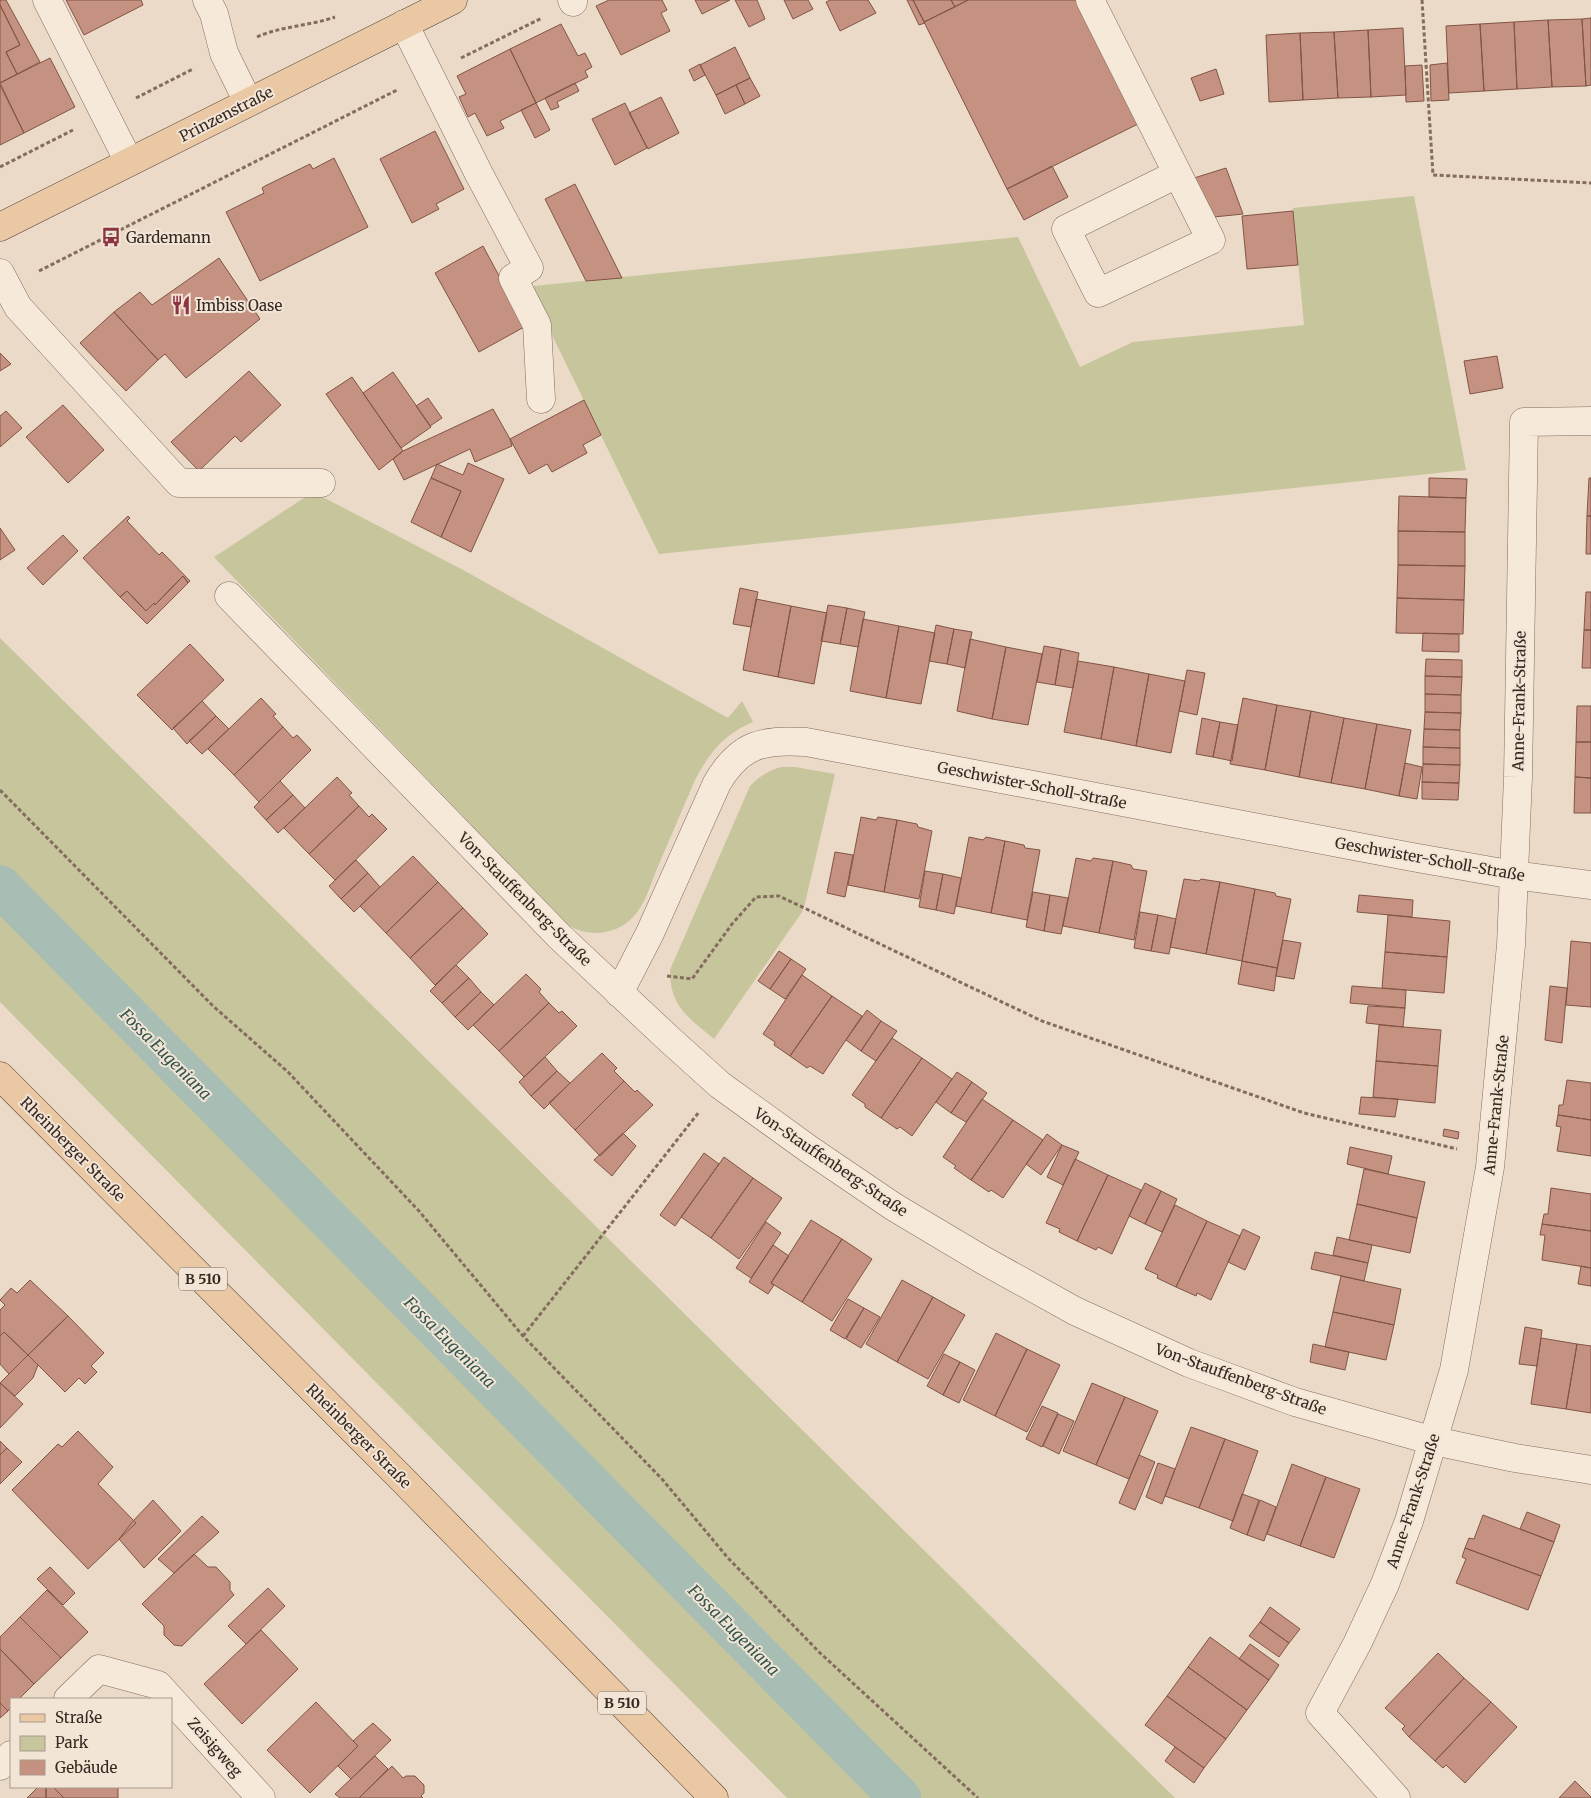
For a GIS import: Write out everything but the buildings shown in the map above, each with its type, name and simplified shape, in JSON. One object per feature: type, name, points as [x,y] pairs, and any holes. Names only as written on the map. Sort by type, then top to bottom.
[{"type":"main road","name":"Prinzenstraße","points":[[0,227],[453,0]]},
{"type":"main road","name":"Rheinberger Straße","points":[[0,1076],[405,1482],[714,1798]]},
{"type":"street","points":[[47,0],[129,162]]},
{"type":"street","points":[[207,0],[214,14],[224,53],[248,102]]},
{"type":"street","points":[[1090,0],[1211,240],[1098,292],[1066,229],[1177,174]]},
{"type":"street","points":[[404,24],[479,174],[529,268],[513,278],[537,325],[541,399]]},
{"type":"street","points":[[4,280],[18,307],[179,483],[321,483]]},
{"type":"street","name":"Anne-Frank-Straße","points":[[1396,1798],[1320,1713],[1357,1644],[1385,1584],[1409,1521],[1434,1441],[1454,1370],[1491,1156],[1512,945],[1518,777],[1524,422],[1591,421]]},
{"type":"street","name":"Von-Stauffenberg-Straße","points":[[229,596],[559,936],[625,982],[720,1085],[810,1150],[894,1206],[983,1260],[1075,1311],[1189,1363],[1295,1402],[1434,1441],[1515,1458],[1591,1470]]},
{"type":"street","name":"Geschwister-Scholl-Straße","points":[[625,982],[725,769],[735,758],[749,749],[786,740],[806,742],[1402,855],[1514,875],[1591,885]]},
{"type":"street","name":"Zeisigweg","points":[[69,1698],[99,1669],[158,1685],[170,1698]]},
{"type":"street","name":"Zeisigweg","points":[[172,1700],[261,1798]]},
{"type":"street","points":[[0,1766],[10,1756]]},
{"type":"path","points":[[1422,0],[1433,175],[1591,183]]},
{"type":"path","points":[[4,280],[429,74],[573,1]]},
{"type":"path","points":[[0,167],[266,33],[319,23],[338,16]]},
{"type":"path","points":[[0,790],[213,1006],[288,1072],[419,1211],[523,1336],[662,1479],[728,1558],[819,1652],[978,1798]]},
{"type":"path","points":[[625,982],[692,979],[732,924],[756,897],[779,896],[1042,1021],[1304,1113],[1491,1156]]},
{"type":"path","points":[[523,1336],[720,1085]]},
{"type":"green space","points":[[1414,196],[1466,470],[659,554],[529,288],[1018,237],[1080,367],[1133,342],[1304,325],[1293,208]]},
{"type":"green space","points":[[313,492],[465,571],[728,718],[742,701],[753,722],[725,739],[706,761],[695,780],[644,900],[638,911],[627,922],[611,931],[594,933],[585,932],[568,925],[214,557]]},
{"type":"green space","points":[[0,638],[1175,1798],[787,1798],[0,1002]]},
{"type":"green space","points":[[781,767],[795,767],[835,774],[805,903],[802,912],[714,1039],[682,1010],[673,993],[670,970],[750,786],[764,774]]},
{"type":"waterway","name":"Fossa Eugeniana","points":[[0,886],[900,1798]]},
{"type":"place","name":"Gardemann","points":[[111,237]]},
{"type":"place","name":"Imbiss Oase","points":[[181,305]]}]
